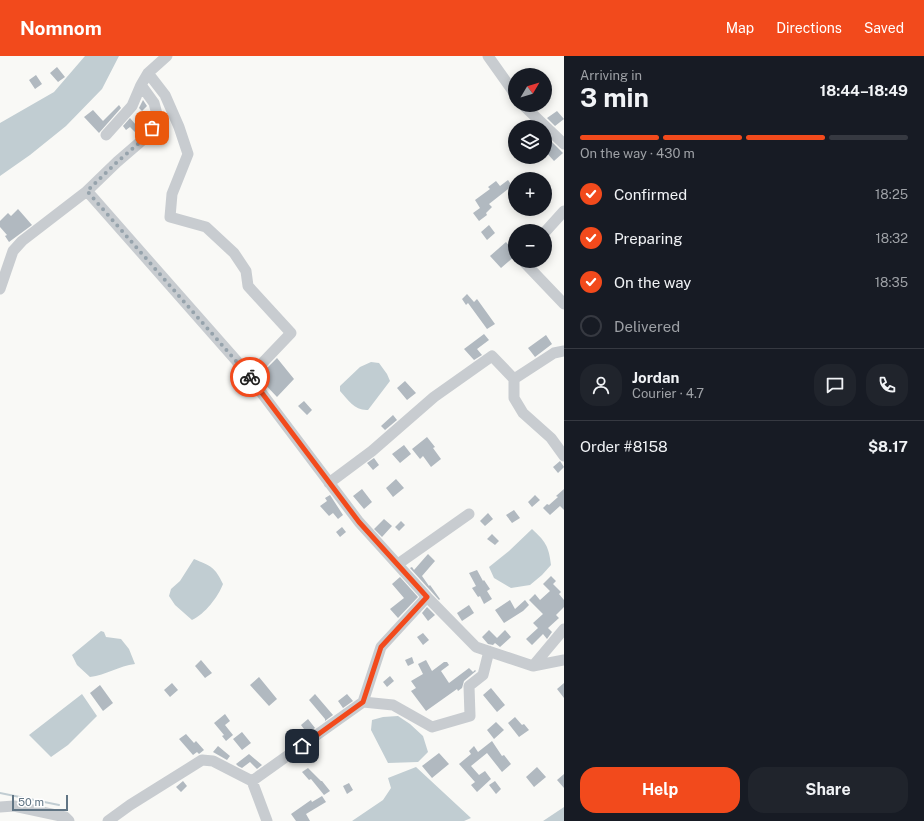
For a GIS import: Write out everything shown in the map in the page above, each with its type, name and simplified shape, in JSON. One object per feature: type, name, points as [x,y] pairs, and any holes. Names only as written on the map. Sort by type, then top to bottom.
[{"type":"street","points":[[106,135],[132,106],[148,73],[167,56]]},
{"type":"street","points":[[488,56],[508,84]]},
{"type":"street","points":[[148,73],[165,95],[179,127],[188,154],[172,194],[170,217],[206,227],[234,253],[246,271],[248,286],[291,333],[249,377]]},
{"type":"street","points":[[0,289],[13,251],[22,241],[87,191],[146,137],[158,118],[154,102],[141,85]]},
{"type":"street","points":[[530,112],[564,144]]},
{"type":"street","points":[[87,191],[249,377],[359,522],[427,597],[476,647],[533,666],[564,660]]},
{"type":"street","points":[[552,224],[564,211]]},
{"type":"street","points":[[530,268],[564,304]]},
{"type":"street","points":[[514,379],[554,353],[564,351]]},
{"type":"street","points":[[329,483],[372,450],[434,397],[492,356],[514,379],[514,398],[523,413],[550,438],[564,456]]},
{"type":"street","points":[[398,564],[469,514]]},
{"type":"street","points":[[252,782],[363,702],[381,647],[427,597]]},
{"type":"street","points":[[533,666],[564,629]]},
{"type":"street","points":[[363,702],[393,705],[432,727],[470,716],[469,686],[482,675],[489,651]]},
{"type":"street","points":[[108,821],[130,804],[202,760],[213,761],[252,782],[267,821]]},
{"type":"street","points":[[0,807],[14,806],[65,817],[69,821]]},
{"type":"shaded area","points":[[85,56],[119,56],[102,89],[66,126],[30,155],[0,176],[0,123],[54,92]]},
{"type":"shaded area","points":[[371,362],[379,363],[390,381],[368,410],[363,410],[359,409],[349,401],[340,391],[340,386],[360,367]]},
{"type":"shaded area","points":[[532,529],[546,544],[551,565],[530,585],[511,588],[494,578],[489,567],[509,551]]},
{"type":"shaded area","points":[[194,559],[205,563],[215,570],[223,584],[210,605],[202,614],[192,620],[175,605],[169,596],[171,589],[180,581]]},
{"type":"shaded area","points":[[101,631],[104,632],[106,637],[121,639],[129,649],[135,664],[90,677],[77,665],[72,655]]},
{"type":"shaded area","points":[[82,694],[97,716],[68,745],[51,757],[29,735]]},
{"type":"shaded area","points":[[398,716],[410,724],[423,736],[428,752],[418,762],[388,763],[371,730],[372,720],[383,717]]},
{"type":"shaded area","points":[[416,767],[471,818],[464,821],[352,821],[383,800],[391,788],[388,778]]},
{"type":"shaded area","points":[[564,807],[564,821],[543,821]]},
{"type":"building","points":[[57,67],[65,77],[58,82],[50,73]]},
{"type":"building","points":[[36,75],[42,84],[35,89],[29,80]]},
{"type":"building","points":[[143,100],[147,106],[142,111],[139,108]]},
{"type":"building","points":[[119,105],[121,108],[99,133],[84,117],[93,110],[103,121]]},
{"type":"building","points":[[557,111],[564,119],[555,126],[552,123],[552,120],[547,118]]},
{"type":"building","points":[[130,118],[136,125],[143,118],[147,122],[136,133],[130,127],[126,130],[123,126]]},
{"type":"building","points":[[552,142],[563,153],[554,161],[552,159]]},
{"type":"building","points":[[508,180],[508,189],[489,204],[492,207],[486,213],[487,215],[479,221],[473,213],[480,208],[475,200],[490,189],[488,187],[496,181],[500,186]]},
{"type":"building","points":[[18,209],[32,225],[9,242],[5,236],[7,235],[0,227],[0,221],[8,213],[11,216]]},
{"type":"building","points":[[489,225],[495,233],[487,240],[481,232]]},
{"type":"building","points":[[506,242],[508,244],[508,262],[501,268],[490,256]]},
{"type":"building","points":[[467,294],[474,302],[477,299],[495,324],[487,329],[468,303],[466,305],[462,299]]},
{"type":"building","points":[[484,334],[489,340],[477,349],[482,355],[474,360],[464,349]]},
{"type":"building","points":[[546,335],[552,344],[535,357],[528,348]]},
{"type":"building","points":[[277,358],[294,379],[277,397],[259,378],[267,373],[265,370]]},
{"type":"building","points":[[405,381],[416,393],[407,400],[397,388]]},
{"type":"building","points":[[304,401],[312,410],[307,415],[298,406]]},
{"type":"building","points":[[393,415],[397,420],[385,430],[381,426]]},
{"type":"building","points":[[427,437],[435,447],[433,448],[441,459],[431,467],[423,456],[420,459],[412,449]]},
{"type":"building","points":[[404,445],[411,454],[400,463],[392,454]]},
{"type":"building","points":[[374,458],[379,465],[373,470],[367,463]]},
{"type":"building","points":[[560,461],[564,467],[558,473],[553,467]]},
{"type":"building","points":[[396,479],[404,488],[393,497],[386,488]]},
{"type":"building","points":[[362,489],[372,502],[364,509],[353,496]]},
{"type":"building","points":[[564,489],[564,510],[560,506],[550,515],[543,508],[558,497],[556,496]]},
{"type":"building","points":[[330,495],[343,515],[338,519],[333,513],[329,516],[320,506],[327,501],[325,498]]},
{"type":"building","points":[[535,495],[540,500],[532,507],[528,502]]},
{"type":"building","points":[[514,510],[520,518],[512,523],[506,515]]},
{"type":"building","points":[[488,513],[493,519],[485,526],[480,521]]},
{"type":"building","points":[[384,519],[392,526],[382,537],[374,529]]},
{"type":"building","points":[[401,521],[405,525],[399,531],[395,527]]},
{"type":"building","points":[[342,527],[346,532],[340,537],[336,532]]},
{"type":"building","points":[[492,534],[499,541],[495,545],[487,539]]},
{"type":"building","points":[[428,554],[435,561],[422,576],[440,599],[439,600],[410,568],[412,567],[414,570]]},
{"type":"building","points":[[477,570],[483,581],[484,580],[490,589],[487,591],[492,599],[484,604],[480,596],[478,597],[472,588],[476,586],[469,573]]},
{"type":"building","points":[[551,576],[556,581],[553,584],[561,592],[559,594],[564,600],[564,607],[556,615],[559,618],[548,628],[552,632],[547,639],[543,634],[532,645],[526,639],[538,628],[533,623],[543,614],[529,600],[535,594],[540,600],[550,591],[543,584]]},
{"type":"building","points":[[400,577],[418,597],[398,618],[390,609],[404,598],[392,584]]},
{"type":"building","points":[[510,600],[515,609],[525,600],[529,605],[523,611],[504,623],[495,610]]},
{"type":"building","points":[[469,605],[474,613],[462,621],[457,613]]},
{"type":"building","points":[[427,607],[435,615],[428,621],[422,613]]},
{"type":"building","points":[[489,630],[497,638],[505,630],[511,637],[500,647],[495,643],[493,645],[488,644],[482,637]]},
{"type":"building","points":[[423,633],[429,640],[423,645],[417,637]]},
{"type":"building","points":[[412,657],[414,663],[408,666],[405,660]]},
{"type":"building","points":[[201,660],[212,673],[205,678],[195,666]]},
{"type":"building","points":[[426,660],[432,671],[444,662],[447,662],[449,665],[441,671],[449,683],[469,668],[473,672],[475,670],[476,671],[464,681],[462,688],[458,691],[457,689],[426,711],[411,691],[416,688],[411,681],[423,674],[418,664]]},
{"type":"building","points":[[390,676],[394,681],[387,687],[383,682]]},
{"type":"building","points":[[259,677],[277,699],[269,706],[250,685]]},
{"type":"building","points":[[172,683],[178,690],[170,697],[164,690]]},
{"type":"building","points":[[564,683],[564,698],[557,689]]},
{"type":"building","points":[[100,685],[113,703],[103,711],[90,693]]},
{"type":"building","points":[[491,688],[505,705],[497,712],[483,695]]},
{"type":"building","points":[[315,694],[333,715],[325,721],[325,719],[309,700]]},
{"type":"building","points":[[347,694],[353,701],[343,708],[338,701]]},
{"type":"building","points":[[225,714],[230,721],[225,725],[233,735],[226,741],[222,736],[224,735],[214,723]]},
{"type":"building","points":[[515,717],[529,730],[519,737],[508,723]]},
{"type":"building","points":[[308,719],[315,728],[307,733],[301,725]]},
{"type":"building","points":[[496,722],[504,730],[494,739],[487,730]]},
{"type":"building","points":[[242,732],[251,743],[242,750],[233,739]]},
{"type":"building","points":[[186,734],[194,743],[196,741],[204,750],[199,754],[197,752],[193,755],[179,739]]},
{"type":"building","points":[[492,741],[502,756],[504,755],[511,764],[502,772],[487,753],[471,766],[479,775],[485,771],[491,779],[477,792],[471,785],[475,782],[459,764],[471,754],[469,751],[474,746],[478,752]]},
{"type":"building","points":[[218,746],[230,756],[227,760],[213,752]]},
{"type":"building","points":[[439,753],[449,764],[432,778],[422,766]]},
{"type":"building","points":[[249,754],[262,765],[257,769],[250,762],[242,768],[236,764]]},
{"type":"building","points":[[537,767],[546,777],[534,787],[526,777]]},
{"type":"building","points":[[308,768],[330,791],[324,795],[311,779],[309,780],[302,772]]},
{"type":"building","points":[[564,774],[564,788],[557,780]]},
{"type":"building","points":[[183,781],[187,786],[181,792],[176,787]]},
{"type":"building","points":[[495,781],[501,789],[496,794],[489,785]]},
{"type":"building","points":[[349,783],[353,790],[347,794],[343,786]]},
{"type":"building","points":[[322,796],[326,802],[306,814],[310,821],[296,821],[291,814],[311,800],[312,802]]},
{"type":"waterway","points":[[0,793],[59,805]]},
{"type":"way so far","points":[[152,128],[146,137],[87,191],[250,377]]},
{"type":"route","points":[[250,377],[359,522],[427,597],[381,647],[363,702],[302,746]]}]
